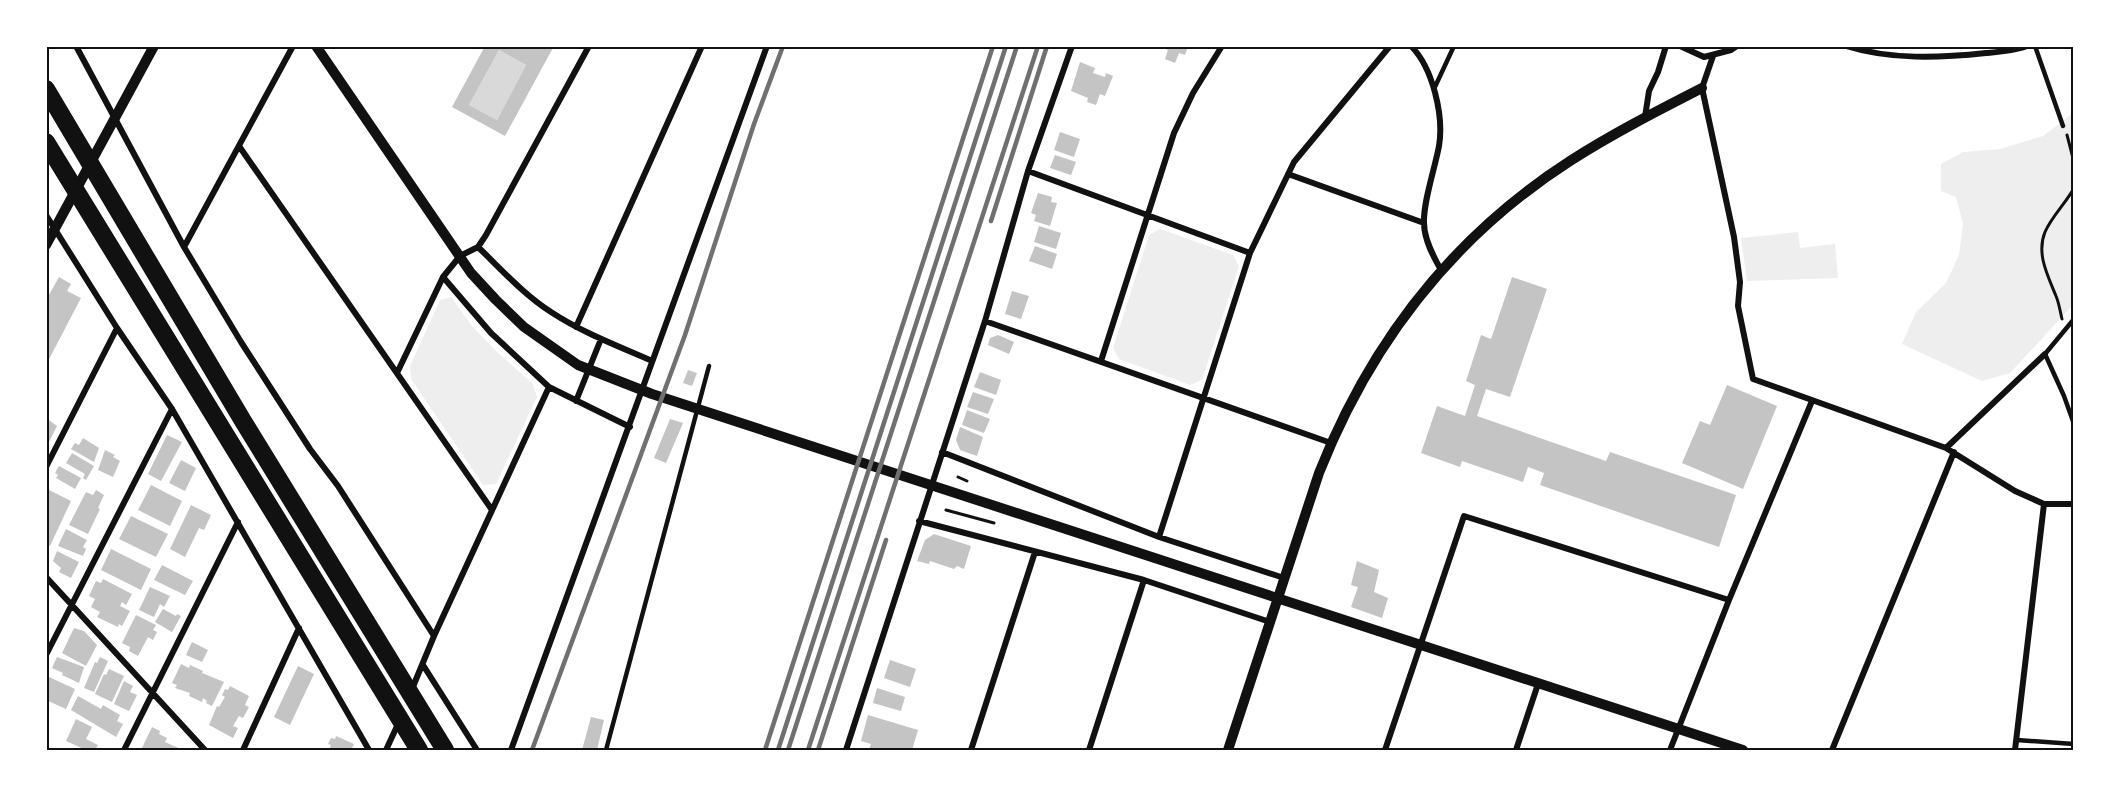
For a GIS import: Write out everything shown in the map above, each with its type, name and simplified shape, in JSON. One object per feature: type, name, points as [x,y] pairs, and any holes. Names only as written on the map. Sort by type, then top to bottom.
[{"type":"highway","points":[[46,89],[243,421],[445,750]]},
{"type":"highway","points":[[46,142],[419,750]]},
{"type":"street","points":[[76,46],[184,247],[241,342],[310,449],[338,486],[434,636]]},
{"type":"street","points":[[46,245],[154,46]]},
{"type":"street","points":[[184,247],[293,46]]},
{"type":"street","points":[[316,46],[471,273],[524,327],[578,364],[652,394],[1743,750]]},
{"type":"street","points":[[397,374],[443,277],[460,256],[478,246],[486,236],[589,46]]},
{"type":"street","points":[[576,327],[702,46]]},
{"type":"street","points":[[511,750],[767,46]]},
{"type":"street","points":[[846,750],[985,321],[1028,171],[1072,46]]},
{"type":"street","points":[[1101,361],[1174,133],[1193,93],[1221,46]]},
{"type":"street","points":[[1159,537],[1250,253],[1294,162],[1390,46]]},
{"type":"street","points":[[1412,46],[1429,74],[1439,117],[1440,143],[1424,223],[1431,251],[1441,270]]},
{"type":"street","points":[[1645,118],[1648,91],[1658,72],[1666,46]]},
{"type":"street","points":[[1680,46],[1704,57],[1713,56],[1737,46]]},
{"type":"street","points":[[1845,46],[1887,56],[1950,56],[2014,50],[2027,46]]},
{"type":"street","points":[[1887,46],[1887,56]]},
{"type":"street","points":[[1713,56],[1702,88],[1734,237],[1740,282],[1738,306],[1753,379],[1946,448],[2015,491],[2044,504],[2073,504]]},
{"type":"street","points":[[1228,750],[1269,622],[1331,443],[1370,367],[1405,314],[1441,270],[1467,243],[1540,181],[1570,161],[1702,88]]},
{"type":"street","points":[[239,146],[492,510]]},
{"type":"street","points":[[1028,171],[1250,253]]},
{"type":"street","points":[[1288,174],[1424,223]]},
{"type":"street","points":[[46,215],[117,328],[172,409],[369,750]]},
{"type":"street","points":[[478,246],[504,273],[549,311],[576,327],[652,361]]},
{"type":"street","points":[[443,277],[491,333],[549,387],[630,427]]},
{"type":"street","points":[[985,321],[1331,443]]},
{"type":"street","points":[[46,467],[117,328]]},
{"type":"street","points":[[576,401],[601,339]]},
{"type":"street","points":[[1946,448],[2045,354]]},
{"type":"street","points":[[386,750],[434,636],[549,387]]},
{"type":"street","points":[[1670,750],[1729,600],[1812,401]]},
{"type":"street","points":[[46,655],[172,409]]},
{"type":"street","points":[[942,452],[1159,537],[1284,579]]},
{"type":"street","points":[[1832,750],[1954,452]]},
{"type":"street","points":[[2016,750],[2044,504]]},
{"type":"street","points":[[1385,750],[1464,516],[1729,600]]},
{"type":"street","points":[[919,521],[1144,580],[1269,622]]},
{"type":"street","points":[[124,750],[238,522]]},
{"type":"street","points":[[971,750],[1035,552]]},
{"type":"street","points":[[46,577],[205,750]]},
{"type":"street","points":[[1089,750],[1144,580]]},
{"type":"street","points":[[243,750],[299,628]]},
{"type":"street","points":[[423,665],[477,750]]},
{"type":"street","points":[[1516,750],[1538,684]]},
{"type":"lane","points":[[1434,90],[1454,46]]},
{"type":"lane","points":[[2035,46],[2063,126]]},
{"type":"lane","points":[[2073,319],[2045,354],[2064,396],[2073,424]]},
{"type":"lane","points":[[606,750],[709,366]]},
{"type":"lane","points":[[2017,740],[2073,744]]},
{"type":"path","points":[[2063,126],[2073,162]]},
{"type":"path","points":[[2065,329],[2058,299],[2042,257],[2042,242],[2045,231],[2073,188]]},
{"type":"path","points":[[946,510],[994,523]]},
{"type":"shaded area","points":[[499,50],[526,65],[497,120],[469,105]]},
{"type":"shaded area","points":[[2073,113],[2073,305],[2010,373],[1982,381],[1902,344],[1916,312],[1946,283],[1959,255],[1963,224],[1956,197],[1941,191],[1941,164],[1963,152],[2000,149],[2043,136]]},
{"type":"shaded area","points":[[1160,229],[1233,255],[1239,266],[1202,380],[1190,385],[1119,359],[1113,348],[1149,235]]},
{"type":"shaded area","points":[[1798,232],[1800,248],[1835,244],[1838,278],[1747,281],[1741,238]]},
{"type":"shaded area","points":[[451,297],[472,326],[533,384],[537,397],[496,484],[483,485],[411,379],[410,366],[440,300]]},
{"type":"building","points":[[485,46],[554,46],[505,136],[452,107]],"holes":[[[499,50],[526,65],[497,120],[469,105]]]},
{"type":"building","points":[[1159,46],[1188,46],[1185,55],[1179,53],[1175,63],[1165,59],[1168,50]]},
{"type":"building","points":[[1080,62],[1095,68],[1093,73],[1105,77],[1106,73],[1113,76],[1105,96],[1100,94],[1096,105],[1087,102],[1088,98],[1071,91]]},
{"type":"building","points":[[1060,132],[1080,139],[1074,157],[1054,150]]},
{"type":"building","points":[[1055,155],[1076,162],[1071,175],[1050,168]]},
{"type":"building","points":[[1038,193],[1052,197],[1051,202],[1057,203],[1050,226],[1034,221],[1036,215],[1031,213]]},
{"type":"building","points":[[1039,226],[1061,233],[1056,249],[1034,242]]},
{"type":"building","points":[[1035,246],[1057,254],[1052,269],[1029,261]]},
{"type":"building","points":[[59,277],[71,284],[67,291],[81,298],[46,365],[46,300]]},
{"type":"building","points":[[1512,277],[1547,289],[1510,397],[1486,389],[1477,416],[1606,461],[1610,452],[1736,495],[1719,547],[1540,485],[1544,473],[1528,467],[1523,482],[1462,461],[1460,467],[1421,453],[1437,406],[1465,416],[1475,385],[1466,381],[1481,335],[1491,339]]},
{"type":"building","points":[[1012,291],[1029,296],[1021,319],[1005,314]]},
{"type":"building","points":[[998,335],[1014,342],[1009,354],[988,345],[990,338]]},
{"type":"building","points":[[688,370],[697,373],[692,386],[683,383]]},
{"type":"building","points":[[980,372],[1001,380],[996,395],[974,387]]},
{"type":"building","points":[[1727,385],[1777,406],[1743,489],[1682,463],[1700,421],[1710,425]]},
{"type":"building","points":[[973,392],[994,399],[988,414],[967,407]]},
{"type":"building","points":[[967,410],[990,419],[984,433],[962,425]]},
{"type":"building","points":[[46,418],[57,426],[49,442],[46,441]]},
{"type":"building","points":[[670,419],[683,423],[666,463],[654,458]]},
{"type":"building","points":[[960,427],[983,437],[977,456],[960,450],[956,440]]},
{"type":"building","points":[[167,435],[182,442],[161,481],[148,474]]},
{"type":"building","points":[[83,438],[99,448],[94,462],[71,449],[75,443],[79,445]]},
{"type":"building","points":[[105,450],[115,455],[113,457],[120,461],[113,477],[98,470]]},
{"type":"building","points":[[72,453],[94,466],[86,480],[83,478],[85,474],[66,463]]},
{"type":"building","points":[[181,460],[196,468],[185,491],[169,483]]},
{"type":"building","points":[[59,466],[81,478],[75,489],[56,478],[58,475],[55,473]]},
{"type":"building","points":[[151,485],[182,501],[170,526],[138,510]]},
{"type":"building","points":[[49,490],[71,501],[50,546],[46,544],[46,495]]},
{"type":"building","points":[[96,490],[104,495],[88,534],[69,525],[86,492],[93,495]]},
{"type":"building","points":[[191,505],[211,515],[204,530],[199,528],[185,557],[170,549]]},
{"type":"building","points":[[131,516],[168,534],[156,557],[119,539]]},
{"type":"building","points":[[66,529],[87,540],[83,547],[86,549],[83,556],[58,546]]},
{"type":"building","points":[[934,534],[971,546],[964,569],[957,566],[954,569],[930,561],[929,564],[917,561],[925,540]]},
{"type":"building","points":[[111,549],[151,569],[141,590],[101,570]]},
{"type":"building","points":[[57,551],[79,562],[71,578],[59,572],[61,568],[53,561]]},
{"type":"building","points":[[1357,561],[1379,570],[1374,592],[1388,598],[1382,618],[1351,607],[1358,587],[1351,585]]},
{"type":"building","points":[[162,565],[193,581],[185,595],[154,580]]},
{"type":"building","points":[[103,579],[132,594],[126,605],[122,602],[120,606],[130,611],[122,626],[119,624],[118,627],[97,617],[100,612],[91,607],[95,599],[89,596],[96,581],[101,583]]},
{"type":"building","points":[[150,587],[170,596],[164,607],[160,604],[154,617],[139,610]]},
{"type":"building","points":[[163,609],[176,616],[177,614],[181,616],[172,632],[155,622]]},
{"type":"building","points":[[136,615],[156,625],[153,630],[157,632],[153,640],[148,637],[138,656],[129,651],[130,647],[122,643]]},
{"type":"building","points":[[74,628],[84,631],[97,645],[86,666],[62,653]]},
{"type":"building","points":[[192,642],[208,650],[202,662],[186,655]]},
{"type":"building","points":[[57,657],[84,667],[79,683],[52,668]]},
{"type":"building","points":[[100,657],[108,661],[94,692],[84,688],[95,662],[97,663]]},
{"type":"building","points":[[890,660],[916,669],[910,687],[884,678]]},
{"type":"building","points":[[181,664],[189,668],[190,665],[224,682],[212,706],[203,698],[202,702],[189,696],[190,693],[175,688],[177,685],[172,683]]},
{"type":"building","points":[[298,666],[314,674],[290,725],[274,717]]},
{"type":"building","points":[[109,669],[124,676],[112,702],[95,694],[104,674],[106,675]]},
{"type":"building","points":[[49,677],[75,689],[66,709],[46,700],[46,683]]},
{"type":"building","points":[[124,681],[133,686],[130,692],[137,695],[129,711],[114,704]]},
{"type":"building","points":[[230,686],[249,696],[245,705],[249,707],[243,718],[239,716],[233,726],[238,728],[233,738],[209,725],[217,706],[219,707],[225,697],[222,695],[225,689],[228,690]]},
{"type":"building","points":[[877,688],[905,697],[901,711],[873,703]]},
{"type":"building","points":[[78,696],[101,709],[103,705],[120,715],[117,721],[123,724],[116,737],[71,710]]},
{"type":"building","points":[[868,715],[918,730],[912,750],[869,750],[871,744],[861,741]]},
{"type":"building","points":[[591,717],[604,720],[597,750],[582,750]]},
{"type":"building","points":[[76,719],[92,727],[86,739],[98,745],[95,750],[86,750],[66,741]]},
{"type":"building","points":[[152,727],[167,738],[165,742],[183,750],[146,750],[142,748]]},
{"type":"building","points":[[336,736],[354,744],[351,750],[329,750],[331,745],[328,744],[331,738],[335,739]]},
{"type":"railway","points":[[532,750],[685,335],[754,124],[783,46]]},
{"type":"railway","points":[[765,750],[993,46]]},
{"type":"railway","points":[[778,750],[1006,46]]},
{"type":"railway","points":[[788,750],[1017,46]]},
{"type":"railway","points":[[808,750],[1038,46]]},
{"type":"railway","points":[[991,221],[1047,46]]},
{"type":"railway","points":[[818,750],[886,540]]}]
